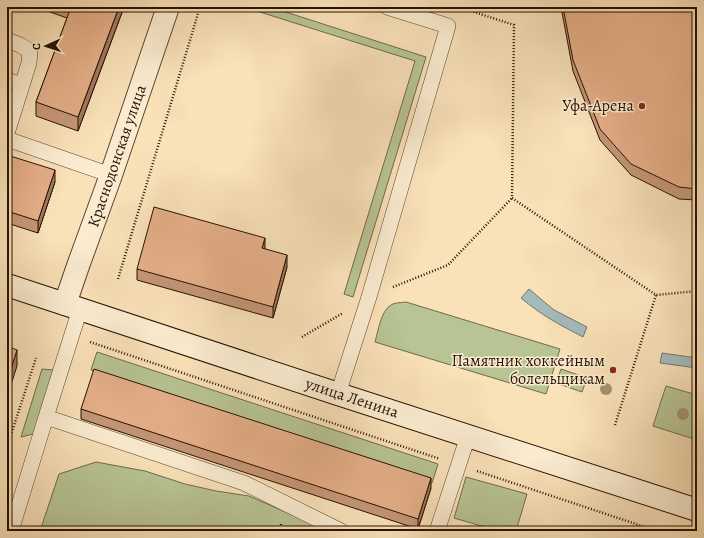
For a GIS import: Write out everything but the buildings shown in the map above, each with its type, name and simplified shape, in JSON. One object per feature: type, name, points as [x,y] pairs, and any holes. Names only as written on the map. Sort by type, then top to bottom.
[{"type":"main road","name":"Краснодонская улица","points":[[73,307],[78,266],[111,175],[168,7]]},
{"type":"main road","name":"улица Ленина","points":[[7,285],[697,510]]},
{"type":"lane","points":[[338,394],[369,297],[448,26],[387,7]]},
{"type":"lane","points":[[7,40],[30,51],[29,63],[7,133]]},
{"type":"lane","points":[[7,80],[22,85]]},
{"type":"lane","points":[[7,139],[111,175]]},
{"type":"lane","points":[[11,531],[72,336],[73,307]]},
{"type":"lane","points":[[46,417],[244,483],[341,531]]},
{"type":"lane","points":[[437,531],[468,436]]},
{"type":"path","points":[[118,279],[200,7]]},
{"type":"path","points":[[302,337],[369,297],[448,265],[512,198],[514,25],[458,7]]},
{"type":"path","points":[[512,198],[656,296],[697,290]]},
{"type":"path","points":[[615,426],[656,296]]},
{"type":"path","points":[[72,336],[657,531]]},
{"type":"path","points":[[7,447],[36,358]]},
{"type":"green space","points":[[244,7],[270,7],[426,57],[353,297],[344,294],[415,61]]},
{"type":"green space","points":[[406,302],[560,349],[546,394],[375,342],[380,322],[385,311],[395,303]]},
{"type":"green space","points":[[97,352],[438,464],[432,483],[91,370]]},
{"type":"green space","points":[[42,369],[55,370],[33,434],[21,437]]},
{"type":"green space","points":[[561,369],[587,378],[582,392],[556,383]]},
{"type":"green space","points":[[666,386],[697,395],[697,440],[653,426]]},
{"type":"green space","points":[[96,462],[145,471],[185,484],[216,491],[249,496],[329,531],[40,531],[59,474]]},
{"type":"green space","points":[[466,477],[527,494],[516,531],[499,531],[454,518]]},
{"type":"shaded area","points":[[529,289],[554,310],[587,327],[583,337],[543,315],[521,298]]},
{"type":"shaded area","points":[[662,353],[697,358],[697,368],[660,363]]},
{"type":"place","name":"Уфа-Арена","points":[[642,106]]},
{"type":"place","name":"Памятник хоккейным болельщикам","points":[[613,370]]}]
